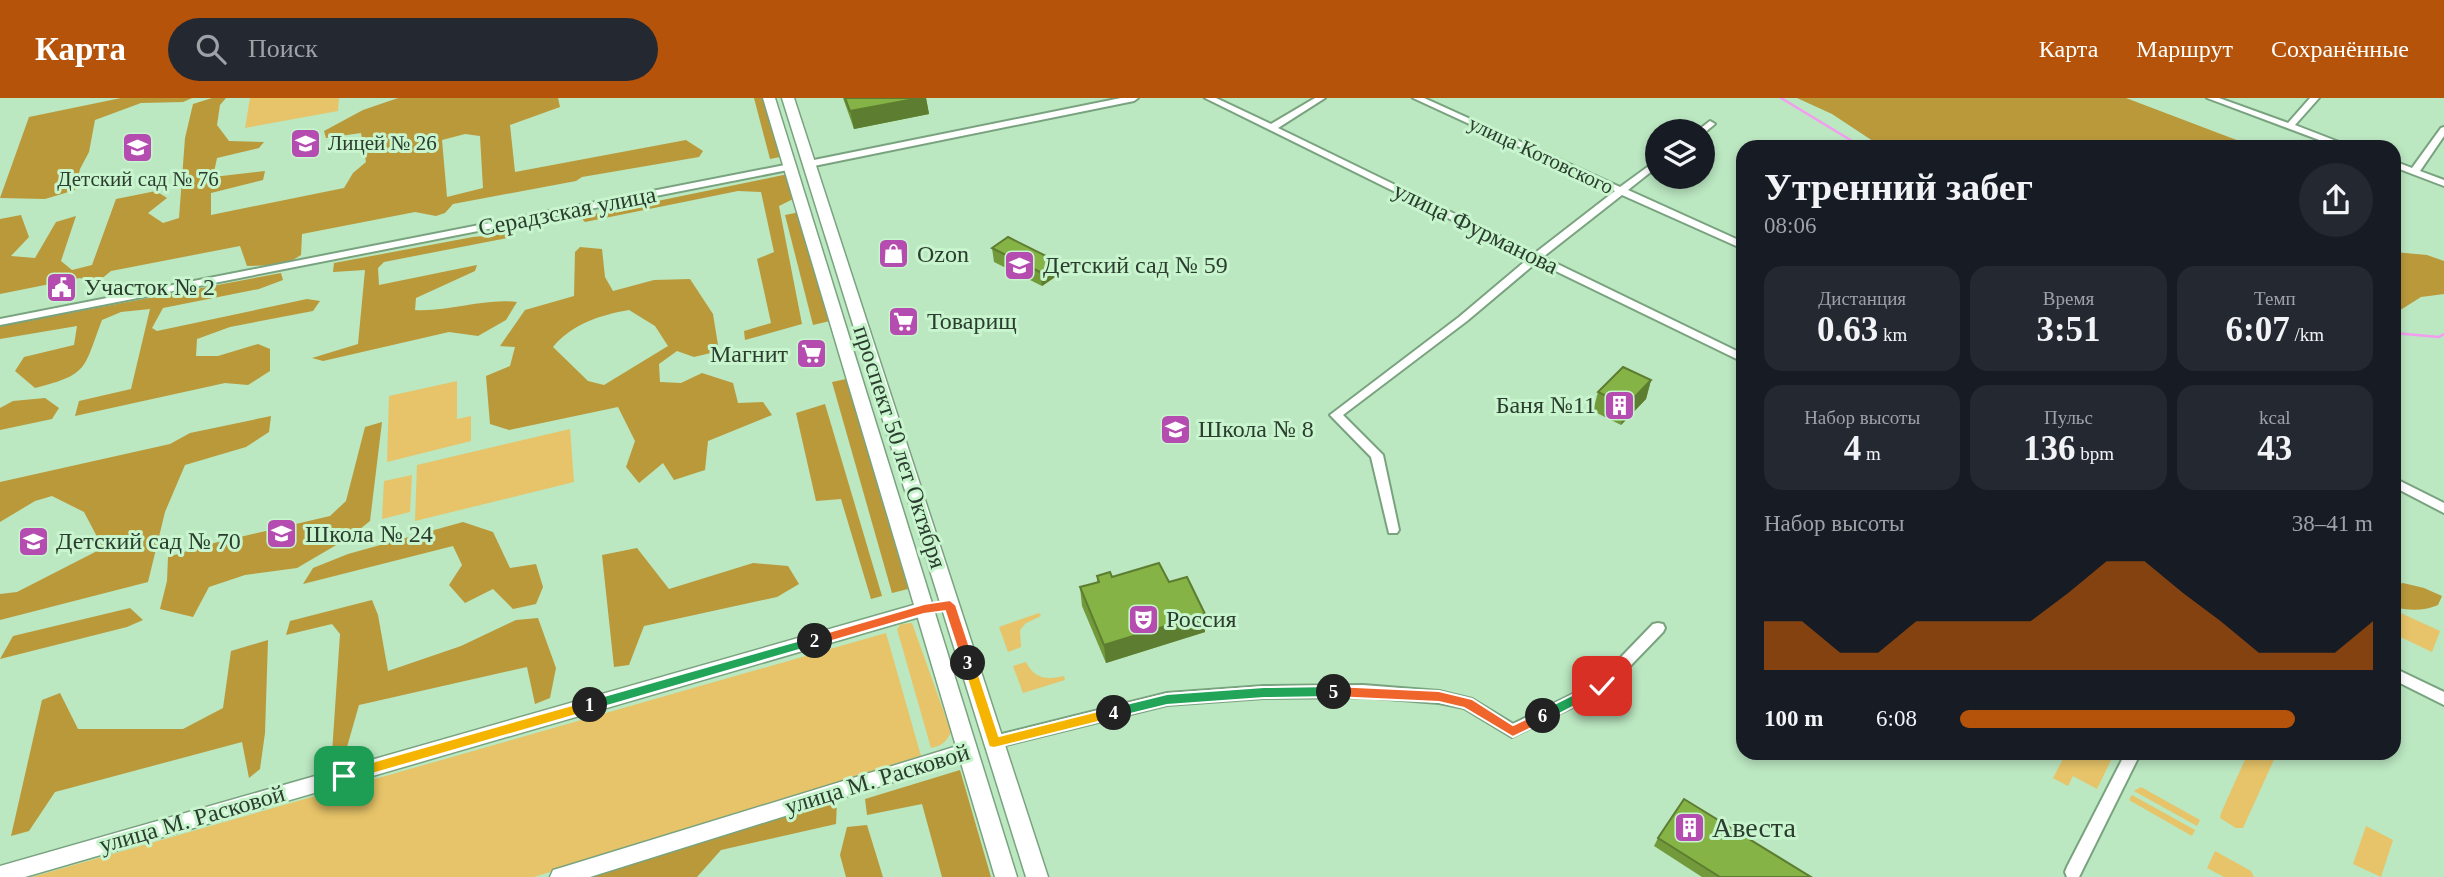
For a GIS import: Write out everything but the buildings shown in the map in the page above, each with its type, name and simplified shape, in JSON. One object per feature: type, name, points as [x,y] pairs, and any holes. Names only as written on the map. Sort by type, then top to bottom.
[{"type":"main road","name":"проспект 50 лет Октября","points":[[769,98],[1006,877]]},
{"type":"main road","name":"проспект 50 лет Октября","points":[[788,98],[1037,877]]},
{"type":"main road","name":"Серадзская улица","points":[[790,167],[809,164]]},
{"type":"main road","name":"улица М. Расковой","points":[[924,609],[950,605]]},
{"type":"main road","name":"улица М. Расковой","points":[[967,751],[994,743]]},
{"type":"street","name":"Серадзская улица","points":[[809,164],[1134,98]]},
{"type":"street","name":"улица Фурманова","points":[[1209,98],[1736,355]]},
{"type":"street","points":[[1271,128],[1321,98]]},
{"type":"street","name":"улица Котовского","points":[[1417,98],[1736,243]]},
{"type":"street","points":[[2211,98],[2328,140]]},
{"type":"street","points":[[2290,126],[2315,98]]},
{"type":"street","points":[[2414,172],[2444,130]]},
{"type":"street","name":"Серадзская улица","points":[[0,322],[790,167]]},
{"type":"street","points":[[2401,167],[2444,183]]},
{"type":"street","points":[[1393,530],[1377,455],[1336,415],[1463,319],[1536,257],[1645,172]]},
{"type":"street","points":[[2401,486],[2444,508]]},
{"type":"street","name":"улица М. Расковой","points":[[0,875],[924,609]]},
{"type":"street","name":"улица М. Расковой","points":[[994,743],[1167,699],[1264,692],[1363,691],[1439,697],[1467,703],[1513,731],[1602,686],[1658,628]]},
{"type":"street","points":[[2401,678],[2444,699]]},
{"type":"street","name":"улица М. Расковой","points":[[560,877],[967,751]]},
{"type":"street","points":[[2073,872],[2130,760]]},
{"type":"shaded area","points":[[121,98],[192,98],[183,102],[141,103],[95,120],[89,152],[80,169],[75,190],[45,199],[0,198],[29,117]]},
{"type":"shaded area","points":[[212,98],[226,98],[220,105],[217,125],[229,141],[264,142],[259,148],[217,158],[213,177],[265,171],[263,180],[211,193],[211,215],[344,188],[353,173],[366,162],[361,133],[326,138],[324,131],[363,110],[398,98],[558,98],[560,107],[510,125],[515,172],[686,140],[703,151],[699,157],[582,177],[576,181],[453,204],[445,213],[436,216],[415,212],[302,234],[301,255],[285,265],[247,266],[240,246],[111,271],[95,284],[80,278],[0,294],[0,219],[21,215],[29,237],[11,256],[35,258],[56,222],[76,216],[61,261],[72,270],[92,265],[116,199],[156,191],[167,198],[148,213],[163,223],[179,218],[185,138],[193,104]],"holes":[[[465,134],[480,136],[483,188],[447,197],[442,140]]]},
{"type":"shaded area","points":[[250,98],[339,98],[338,111],[245,128]]},
{"type":"shaded area","points":[[754,98],[764,98],[780,157],[770,159]]},
{"type":"shaded area","points":[[1797,98],[2126,98],[2237,140],[1871,140],[1832,114]]},
{"type":"shaded area","points":[[788,174],[795,198],[779,206],[802,324],[745,340],[744,331],[771,323],[757,259],[774,252],[761,192],[738,191],[585,222],[580,217]]},
{"type":"shaded area","points":[[800,212],[830,321],[813,325],[785,215]]},
{"type":"shaded area","points":[[514,233],[512,237],[384,262],[378,268],[379,285],[477,265],[475,271],[416,298],[415,310],[517,302],[506,320],[478,336],[449,332],[323,361],[312,358],[358,344],[365,270],[333,272],[334,263],[473,237]]},
{"type":"shaded area","points":[[580,247],[602,249],[605,277],[613,291],[654,280],[690,279],[713,314],[719,351],[694,357],[677,351],[659,364],[660,382],[681,383],[702,373],[733,383],[738,403],[763,402],[772,415],[708,441],[705,470],[674,480],[663,463],[639,483],[626,467],[635,441],[618,407],[509,430],[490,424],[486,376],[510,366],[515,347],[500,346],[525,310],[574,296],[575,252]],"holes":[[[629,310],[655,326],[668,346],[604,385],[588,381],[553,347],[578,327],[618,312]]]},
{"type":"shaded area","points":[[2401,253],[2427,255],[2444,261],[2444,294],[2421,297],[2401,310]]},
{"type":"shaded area","points":[[281,273],[283,280],[259,289],[163,308],[152,328],[157,331],[307,299],[320,301],[313,311],[230,327],[197,339],[196,356],[218,356],[258,344],[270,349],[270,371],[248,385],[225,383],[75,416],[79,401],[131,389],[150,309],[121,312],[102,320],[82,367],[66,378],[35,388],[15,371],[24,357],[74,345],[77,326],[0,339],[0,326]]},
{"type":"shaded area","points":[[846,379],[908,589],[892,593],[832,382]]},
{"type":"shaded area","points":[[457,381],[457,419],[471,416],[471,441],[387,462],[389,396]]},
{"type":"shaded area","points":[[45,398],[59,408],[52,419],[0,430],[0,408],[13,401]]},
{"type":"shaded area","points":[[825,404],[882,596],[871,599],[841,499],[816,501],[796,413]]},
{"type":"shaded area","points":[[271,416],[269,432],[246,447],[185,465],[165,512],[148,582],[0,620],[0,594],[17,592],[103,548],[84,512],[52,496],[35,501],[0,522],[0,482],[170,444],[190,433]]},
{"type":"shaded area","points":[[382,422],[370,521],[350,537],[297,568],[245,575],[209,587],[193,617],[160,609],[167,581],[168,557],[210,544],[330,516],[346,501],[365,427]]},
{"type":"shaded area","points":[[570,429],[574,482],[415,521],[417,465]]},
{"type":"shaded area","points":[[412,475],[410,512],[382,519],[384,481]]},
{"type":"shaded area","points":[[463,522],[493,532],[510,568],[536,564],[543,587],[536,604],[513,609],[493,589],[465,603],[449,585],[462,565],[453,546],[303,584],[313,568],[348,554]]},
{"type":"shaded area","points":[[637,548],[669,589],[753,563],[788,566],[799,584],[777,597],[644,626],[629,665],[614,667],[602,555]]},
{"type":"shaded area","points":[[2401,583],[2424,588],[2442,596],[2438,605],[2416,610],[2401,608]]},
{"type":"shaded area","points":[[372,600],[378,615],[388,671],[461,646],[516,620],[538,618],[556,668],[550,698],[535,704],[527,667],[359,705],[347,747],[332,753],[340,634],[332,624],[286,635],[290,621]]},
{"type":"shaded area","points":[[130,608],[143,620],[127,627],[0,659],[13,636]]},
{"type":"shaded area","points":[[1039,613],[1041,616],[1026,623],[1020,630],[1021,647],[1008,652],[999,627]]},
{"type":"shaded area","points":[[2401,613],[2440,631],[2432,652],[2401,637]]},
{"type":"shaded area","points":[[912,623],[951,732],[944,743],[931,748],[897,629],[901,624]]},
{"type":"shaded area","points":[[886,633],[921,756],[534,877],[32,877]]},
{"type":"shaded area","points":[[268,640],[265,733],[260,769],[249,778],[242,742],[55,792],[29,831],[11,836],[42,700],[60,693],[78,729],[183,729],[223,708],[231,651]]},
{"type":"shaded area","points":[[1026,662],[1037,675],[1047,678],[1064,676],[1065,680],[1023,693],[1013,666]]},
{"type":"shaded area","points":[[2062,760],[2111,760],[2097,789],[2073,776],[2068,786],[2053,778]]},
{"type":"shaded area","points":[[2245,760],[2274,760],[2243,828],[2236,828],[2220,818]]},
{"type":"shaded area","points":[[960,770],[991,877],[942,877],[922,804],[867,815],[865,799]]},
{"type":"shaded area","points":[[2141,787],[2200,820],[2197,826],[2134,791]]},
{"type":"shaded area","points":[[2132,795],[2195,830],[2192,836],[2129,800]]},
{"type":"shaded area","points":[[837,801],[836,824],[721,850],[697,877],[590,877]]},
{"type":"shaded area","points":[[867,825],[883,877],[846,877],[840,855],[847,827]]},
{"type":"shaded area","points":[[2366,826],[2393,840],[2381,877],[2353,864]]},
{"type":"shaded area","points":[[2215,851],[2251,871],[2254,877],[2224,877],[2207,868]]},
{"type":"waterway","points":[[1781,98],[1850,140]]},
{"type":"waterway","points":[[2401,334],[2439,337],[2444,334]]},
{"type":"place","name":"Лицей № 26","points":[[305,143]]},
{"type":"place","name":"Детский сад № 76","points":[[138,147]]},
{"type":"place","name":"Ozon","points":[[894,254]]},
{"type":"place","name":"Детский сад № 59","points":[[1020,265]]},
{"type":"place","name":"Участок № 2","points":[[61,287]]},
{"type":"place","name":"Товарищ","points":[[904,321]]},
{"type":"place","name":"Магнит","points":[[811,354]]},
{"type":"place","name":"Баня №11","points":[[1619,405]]},
{"type":"place","name":"Школа № 8","points":[[1175,429]]},
{"type":"place","name":"Школа № 24","points":[[282,534]]},
{"type":"place","name":"Детский сад № 70","points":[[33,541]]},
{"type":"place","name":"Россия","points":[[1143,619]]},
{"type":"place","name":"Авеста","points":[[1689,827]]},
{"type":"route","points":[[344,776],[924,609],[950,605],[994,743],[1167,699],[1264,692],[1363,691],[1439,697],[1467,703],[1513,731],[1602,686]]}]
